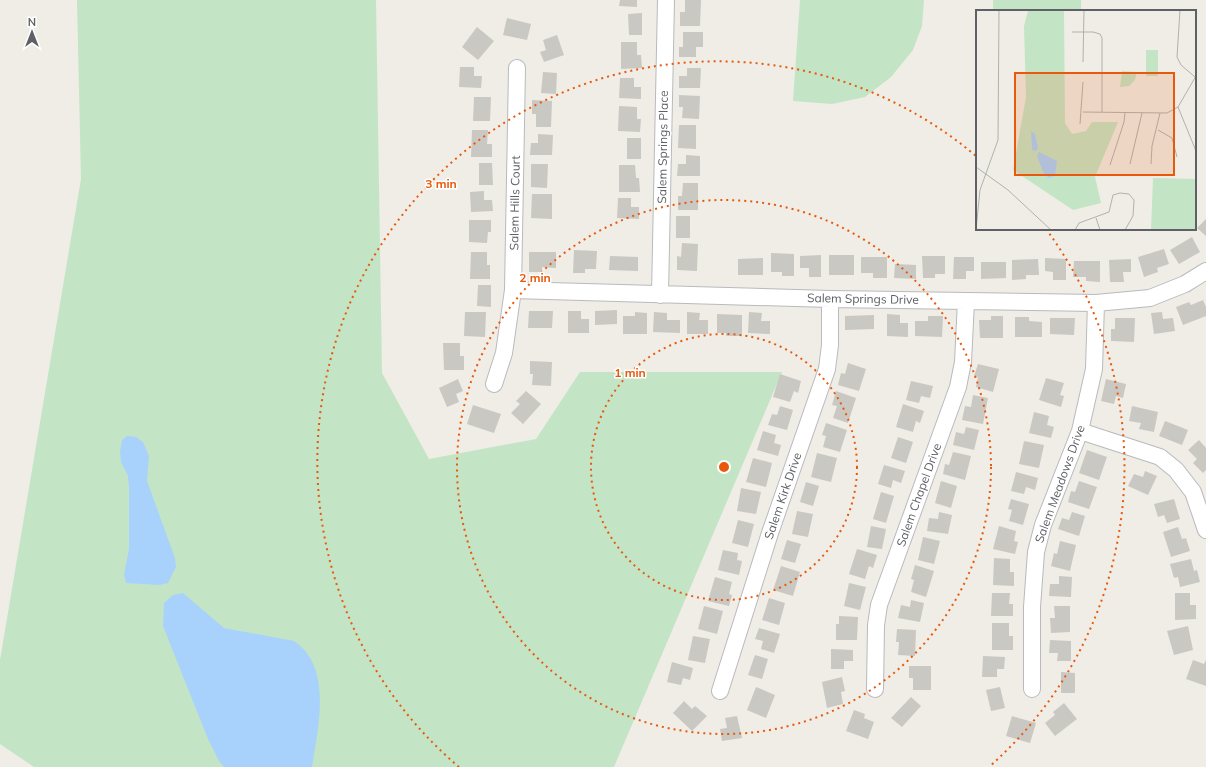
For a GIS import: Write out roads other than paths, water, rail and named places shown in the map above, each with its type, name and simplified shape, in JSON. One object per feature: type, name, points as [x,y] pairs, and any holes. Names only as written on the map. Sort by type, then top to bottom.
[{"type":"street","name":"Salem Springs Place","points":[[660,295],[666,0]]},
{"type":"street","name":"Salem Hills Court","points":[[494,384],[504,353],[513,290],[517,68]]},
{"type":"street","name":"Salem Springs Drive","points":[[513,290],[830,299],[1096,303],[1150,298],[1185,284],[1206,271]]},
{"type":"street","name":"Salem Kirk Drive","points":[[720,691],[770,533],[827,369],[830,345],[830,299]]},
{"type":"street","name":"Salem Chapel Drive","points":[[875,690],[876,625],[879,605],[958,387],[963,362],[966,301]]},
{"type":"street","name":"Salem Meadows Drive","points":[[1032,690],[1032,607],[1036,552],[1043,525],[1080,431],[1094,369],[1096,303]]},
{"type":"street","points":[[1080,431],[1160,457],[1176,470],[1193,492],[1206,530]]},
{"type":"water","points":[[127,436],[136,437],[143,442],[149,456],[147,481],[175,558],[176,567],[168,583],[159,585],[126,583],[124,575],[129,549],[129,489],[128,476],[121,462],[120,452],[122,440]]},
{"type":"water","points":[[183,593],[224,628],[294,641],[306,652],[314,666],[320,699],[317,735],[312,767],[224,767],[219,761],[208,739],[163,626],[164,603],[173,595]]}]
